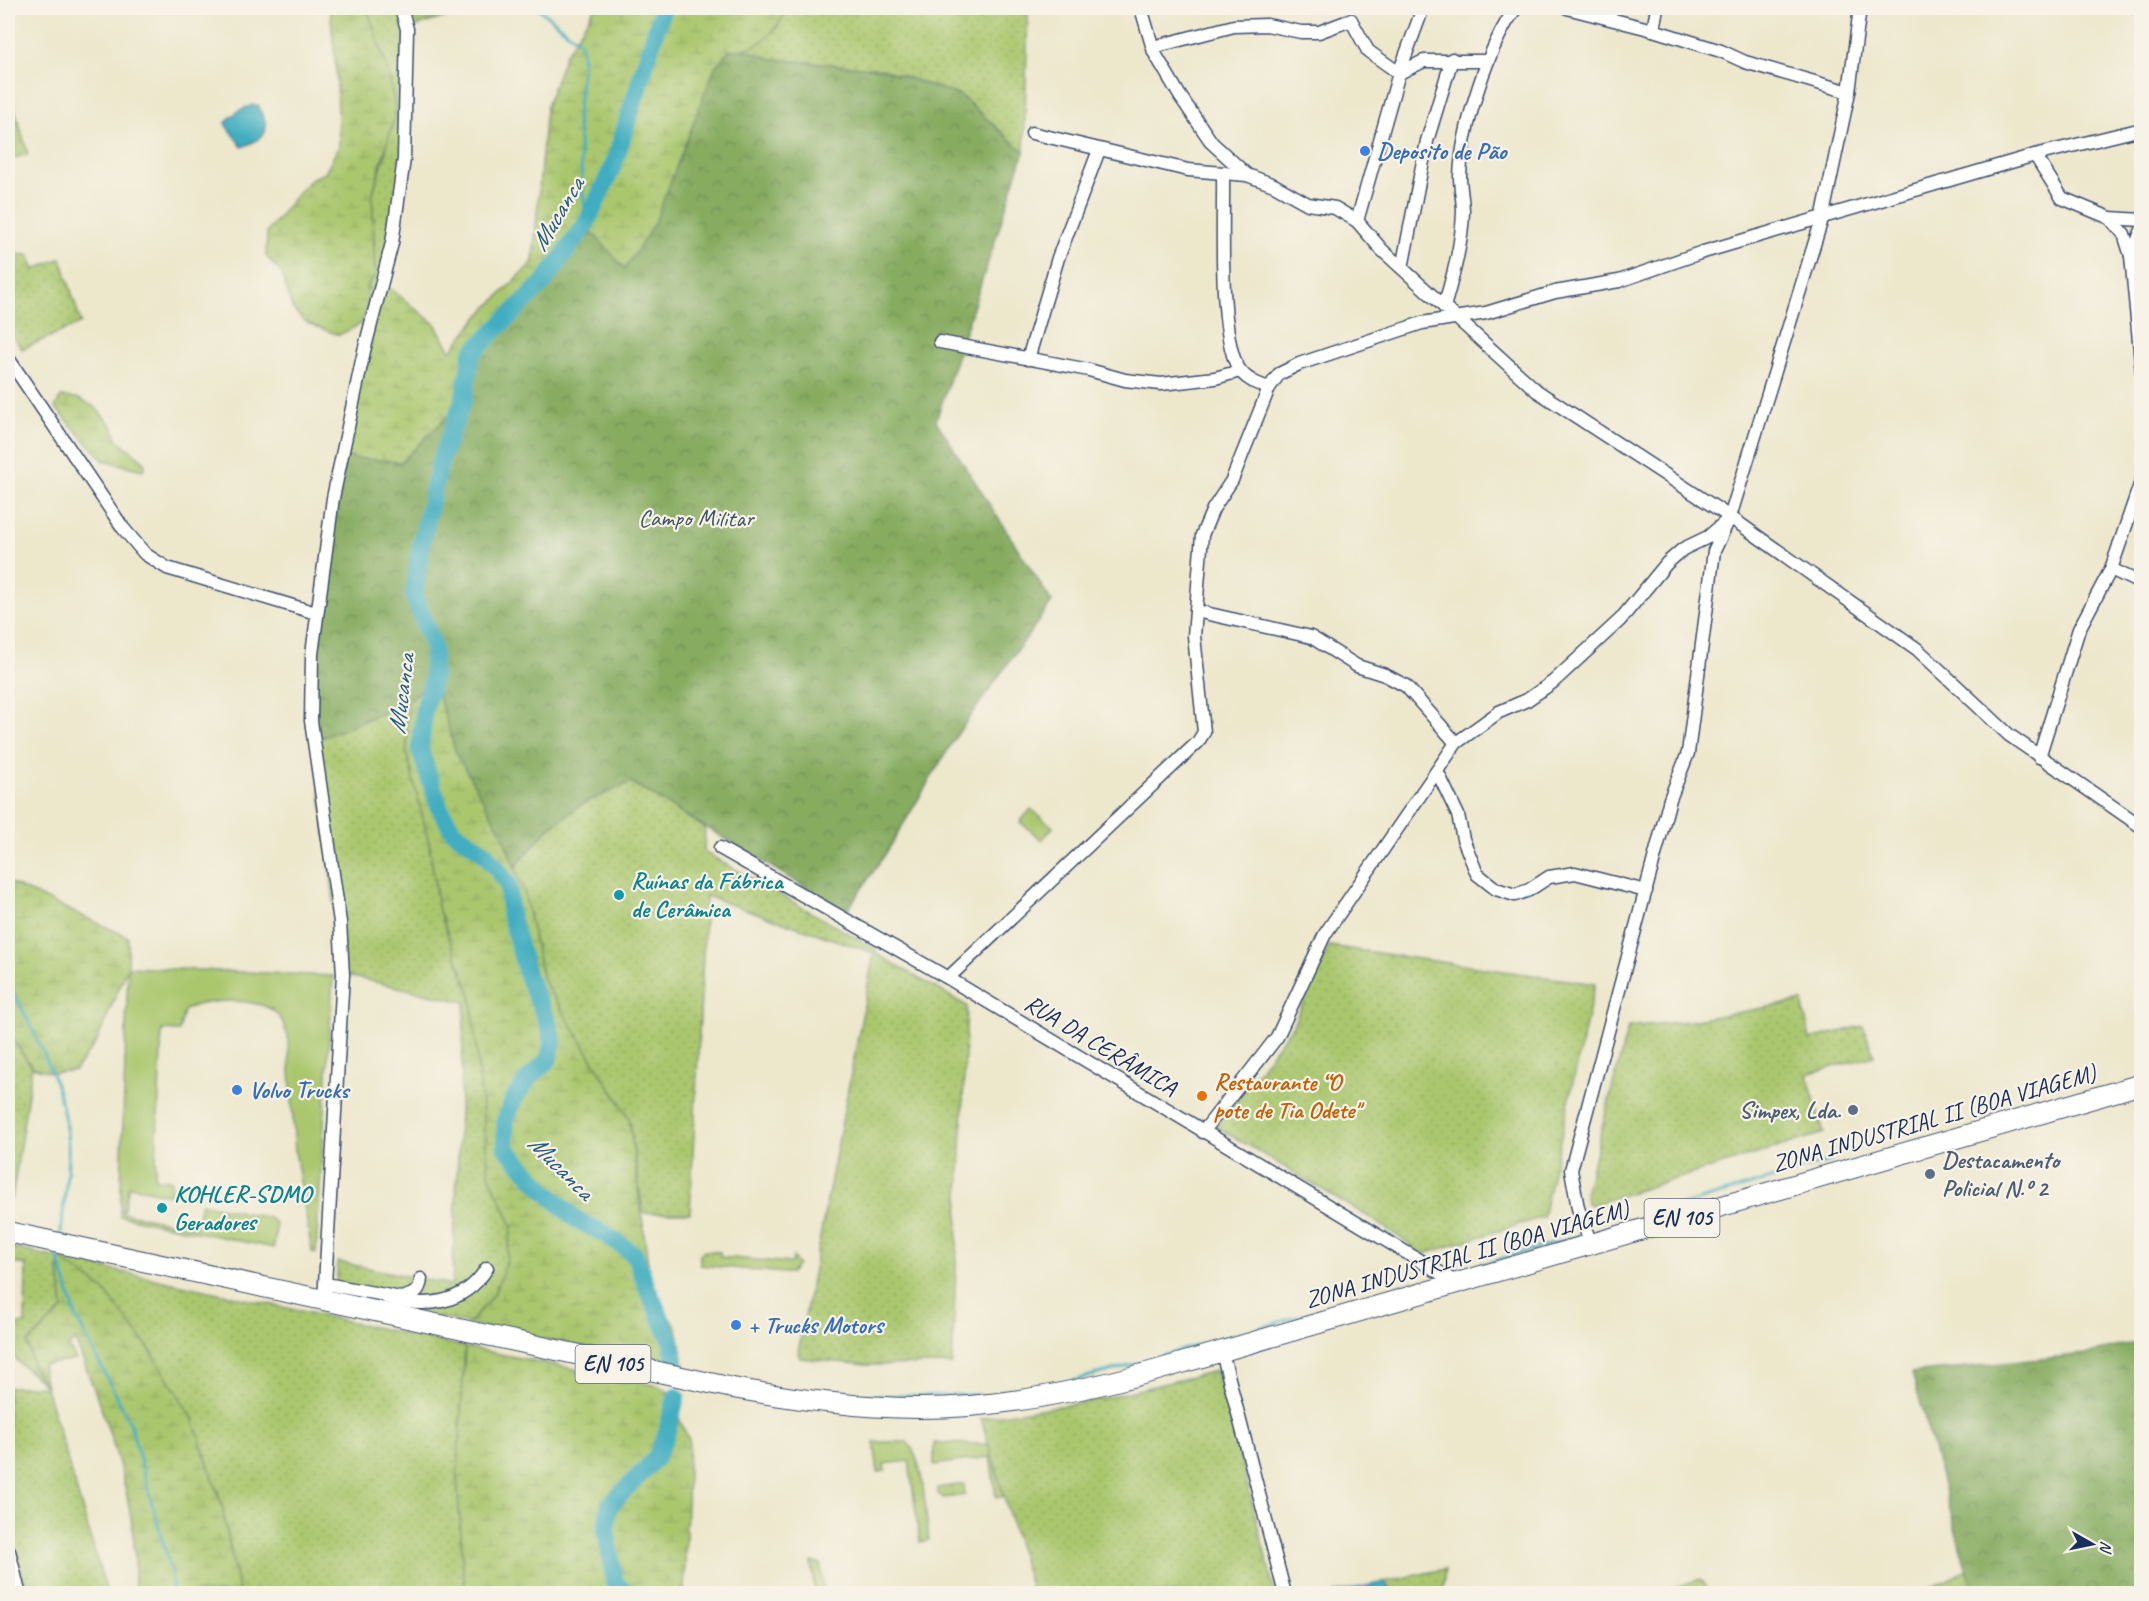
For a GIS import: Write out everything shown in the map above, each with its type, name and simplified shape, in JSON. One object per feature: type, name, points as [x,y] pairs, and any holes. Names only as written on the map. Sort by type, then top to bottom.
[{"type":"main road","name":"ZONA INDUSTRIAL II (BOA VIAGEM)","points":[[1222,1352],[2142,1084]]},
{"type":"main road","name":"EN 105","points":[[8,1232],[325,1292],[733,1389],[809,1401],[894,1408],[948,1407],[1018,1401],[1121,1380],[1222,1352]]},
{"type":"street","points":[[401,8],[407,28],[404,159],[392,243],[346,430],[316,613],[311,721],[340,922],[343,975],[325,1292],[401,1299],[414,1295],[421,1287],[421,1279]]},
{"type":"street","points":[[1141,8],[1153,47],[1180,96],[1212,143],[1247,175]]},
{"type":"street","points":[[1357,221],[1399,73],[1423,8]]},
{"type":"street","points":[[1444,307],[1455,268],[1463,213],[1460,175],[1469,124],[1486,61],[1503,25],[1515,8]]},
{"type":"street","points":[[1567,8],[1653,30],[1720,51],[1745,62],[1849,92]]},
{"type":"street","points":[[1653,30],[1657,8]]},
{"type":"street","points":[[1591,1244],[1578,1208],[1571,1170],[1670,799],[1688,753],[1714,551],[1730,517],[1822,219],[1849,92],[1860,8]]},
{"type":"street","points":[[2138,8],[2142,11]]},
{"type":"street","points":[[1153,47],[1234,26],[1267,25],[1301,32],[1319,32],[1351,20],[1368,51],[1399,73]]},
{"type":"street","points":[[1399,73],[1425,61],[1452,59],[1486,61]]},
{"type":"street","points":[[1402,268],[1427,141],[1452,59]]},
{"type":"street","points":[[948,978],[1198,742],[1204,732],[1194,636],[1202,535],[1213,509],[1232,480],[1269,388],[1279,374],[1299,364],[1422,323],[1486,313],[1556,292],[1619,281],[1700,253],[2035,155],[2142,129]]},
{"type":"street","points":[[1032,133],[1188,170],[1247,175],[1274,184],[1308,204],[1335,208],[1357,221],[1402,268],[1537,391],[1730,517],[1917,649],[2009,735],[2142,827]]},
{"type":"street","points":[[1028,359],[1058,258],[1099,150]]},
{"type":"street","points":[[2035,155],[2062,198],[2110,218],[2142,220]]},
{"type":"street","points":[[1223,174],[1225,305],[1232,352],[1240,371],[1253,382],[1269,388]]},
{"type":"street","points":[[2110,218],[2124,234],[2132,256],[2142,373]]},
{"type":"street","points":[[2132,256],[2142,230]]},
{"type":"street","points":[[940,342],[1125,380],[1161,384],[1203,380],[1240,371]]},
{"type":"street","points":[[8,358],[123,528],[145,554],[167,568],[316,613]]},
{"type":"street","points":[[2039,757],[2079,629],[2111,569],[2142,479]]},
{"type":"street","points":[[1203,1131],[1277,1037],[1325,934],[1456,743],[1480,724],[1527,700],[1553,682],[1620,620],[1667,563],[1683,549],[1708,537],[1730,517]]},
{"type":"street","points":[[2111,569],[2142,584]]},
{"type":"street","points":[[1196,611],[1311,637],[1357,666],[1385,675],[1406,686],[1456,743]]},
{"type":"street","points":[[1437,771],[1458,815],[1462,839],[1477,874],[1496,889],[1515,895],[1529,890],[1549,877],[1575,873],[1646,891]]},
{"type":"street","name":"RUA DA CERÂMICA","points":[[720,848],[948,978],[1457,1283]]},
{"type":"street","points":[[386,1297],[415,1304],[444,1302],[469,1289],[480,1280],[487,1268]]},
{"type":"street","points":[[1222,1352],[1285,1593]]},
{"type":"street","points":[[8,1553],[18,1593]]},
{"type":"green space","points":[[330,8],[367,8],[388,72],[396,112],[372,195],[375,275],[366,288],[370,301],[361,324],[339,335],[307,323],[292,308],[282,274],[266,256],[267,232],[298,193],[313,178],[325,173],[339,146],[337,81]]},
{"type":"green space","points":[[367,8],[474,8],[407,29],[404,159],[379,295],[366,288],[375,275],[372,195],[386,152],[388,72]]},
{"type":"green space","points":[[595,8],[789,8],[772,33],[765,39],[750,47],[729,50],[715,67],[655,222],[625,269],[586,225],[544,282],[472,353],[463,401],[401,462],[341,457],[382,282],[435,324],[451,351],[478,317],[533,262],[546,107],[565,55]]},
{"type":"green space","points":[[789,8],[1055,8],[1055,10],[1028,10],[1024,152],[961,96],[882,69],[773,59],[745,50],[775,30]]},
{"type":"green space","name":"Campo Militar","points":[[729,50],[745,50],[773,59],[882,69],[961,96],[1024,152],[936,421],[1052,602],[956,736],[888,850],[846,912],[631,782],[580,805],[547,830],[515,867],[502,834],[456,753],[433,679],[408,702],[314,741],[312,654],[341,457],[401,462],[463,401],[472,353],[544,282],[586,224],[625,268],[655,222],[715,67]]},
{"type":"green space","points":[[8,86],[28,154],[8,160]]},
{"type":"green space","points":[[8,254],[29,255],[34,270],[61,258],[81,323],[22,349],[8,330]]},
{"type":"green space","points":[[61,397],[77,398],[95,407],[113,427],[118,440],[144,461],[145,468],[142,470],[103,460],[55,407]]},
{"type":"green space","points":[[433,679],[456,753],[502,834],[524,892],[543,980],[629,1118],[652,1294],[676,1326],[682,1348],[683,1368],[469,1324],[494,1294],[506,1265],[512,1226],[489,1174],[471,995],[439,911],[429,843],[407,754],[408,702]]},
{"type":"green space","points":[[408,702],[407,754],[429,843],[439,911],[471,995],[489,1174],[512,1226],[506,1265],[494,1294],[469,1324],[335,1295],[338,1262],[452,1285],[465,1002],[343,975],[314,741]]},
{"type":"green space","points":[[631,782],[705,828],[704,852],[876,949],[875,953],[967,1006],[952,1364],[867,1365],[800,1358],[798,1353],[874,953],[706,896],[690,1213],[643,1213],[629,1118],[543,980],[524,892],[515,867],[547,830],[580,805]]},
{"type":"green space","points":[[1031,809],[1053,827],[1042,840],[1020,822]]},
{"type":"green space","points":[[8,882],[128,937],[128,967],[97,1041],[75,1070],[53,1073],[32,1067],[8,1032]]},
{"type":"green space","points":[[1329,946],[1595,984],[1543,1217],[1424,1254],[1372,1219],[1217,1127],[1293,1025]]},
{"type":"green space","points":[[128,967],[333,976],[316,1253],[312,1252],[295,1151],[288,1037],[278,1015],[267,1007],[256,1004],[230,1001],[192,1007],[184,1011],[179,1031],[162,1030],[155,1179],[171,1180],[171,1195],[129,1186],[123,1213],[196,1228],[201,1203],[269,1218],[276,1223],[274,1248],[120,1216]]},
{"type":"green space","points":[[1802,1001],[1810,1039],[1863,1026],[1874,1056],[1807,1074],[1824,1133],[1591,1205],[1587,1203],[1585,1194],[1628,1027],[1690,1021]]},
{"type":"green space","points":[[8,1032],[32,1067],[12,1199],[8,1199]]},
{"type":"green space","points":[[8,1247],[465,1347],[457,1478],[465,1593],[239,1593],[221,1502],[192,1417],[58,1258],[63,1309],[28,1343],[33,1367],[44,1385],[14,1358],[10,1325],[25,1324],[26,1265],[8,1262]]},
{"type":"green space","points":[[705,1251],[720,1252],[720,1257],[792,1263],[793,1257],[798,1265],[791,1273],[784,1273],[700,1265],[700,1254]]},
{"type":"green space","points":[[58,1257],[103,1289],[148,1347],[192,1417],[221,1502],[239,1593],[134,1593],[133,1528],[127,1496],[109,1432],[75,1340],[69,1346],[76,1360],[42,1365],[46,1387],[33,1367],[28,1343],[63,1309]]},
{"type":"green space","points":[[2141,1341],[2141,1593],[1973,1593],[1912,1373],[2086,1354]]},
{"type":"green space","points":[[465,1347],[659,1386],[676,1397],[678,1416],[689,1440],[684,1593],[465,1593],[457,1478]]},
{"type":"green space","points":[[1216,1371],[1275,1593],[1032,1593],[981,1418],[1093,1401]]},
{"type":"green space","points":[[45,1386],[107,1593],[27,1593],[8,1517],[8,1387]]},
{"type":"green space","points":[[874,1442],[907,1442],[913,1450],[921,1474],[929,1540],[920,1542],[909,1461],[884,1464],[885,1471],[878,1472]]},
{"type":"green space","points":[[934,1443],[988,1444],[1004,1497],[996,1497],[990,1457],[934,1465]]},
{"type":"green space","points":[[964,1484],[965,1495],[944,1498],[938,1494],[938,1488]]},
{"type":"green space","points":[[811,1562],[820,1564],[824,1593],[815,1593]]},
{"type":"green space","points":[[1445,1569],[1442,1593],[1394,1593],[1384,1582]]},
{"type":"green space","points":[[1967,1570],[1973,1593],[1921,1593]]},
{"type":"green space","points":[[1701,1579],[1711,1593],[1654,1593]]},
{"type":"water","points":[[258,105],[265,121],[265,132],[257,140],[242,147],[225,124],[239,111]]},
{"type":"water","points":[[1384,1582],[1394,1593],[1334,1593]]},
{"type":"waterway","points":[[538,8],[581,43],[583,60],[577,117],[586,224]]},
{"type":"waterway","name":"Mucanca","points":[[663,8],[614,164],[586,224],[544,282],[472,353],[463,401],[440,462],[421,545],[414,596],[433,645],[433,679],[424,710],[420,750],[440,809],[453,831],[484,852],[508,884],[510,913],[528,978],[549,1025],[553,1042],[548,1060],[528,1079],[514,1099],[505,1121],[506,1148],[545,1191],[577,1220],[605,1234],[635,1255],[672,1343],[676,1367]]},
{"type":"waterway","points":[[8,982],[47,1061],[66,1124],[68,1167],[61,1234]]},
{"type":"waterway","points":[[1601,1230],[1830,1161]]},
{"type":"waterway","points":[[1451,1273],[1583,1235]]},
{"type":"waterway","points":[[58,1257],[76,1317],[130,1423],[171,1572],[173,1594]]},
{"type":"waterway","points":[[1161,1356],[1422,1281]]},
{"type":"waterway","points":[[1000,1392],[1071,1381],[1141,1363]]},
{"type":"waterway","points":[[862,1396],[980,1395]]},
{"type":"waterway","name":"Mucanca","points":[[628,1594],[615,1584],[606,1531],[609,1506],[656,1458],[666,1435],[676,1397]]},
{"type":"place","name":"Deposito de Pão","points":[[1365,151]]},
{"type":"place","name":"Ruínas da Fábrica de Cerâmica","points":[[619,895]]},
{"type":"place","name":"Volvo Trucks","points":[[237,1090]]},
{"type":"place","name":"Restaurante “O pote de Tia Odete\"","points":[[1202,1096]]},
{"type":"place","name":"Simpex, Lda.","points":[[1853,1110]]},
{"type":"place","name":"Destacamento Policial N.º 2","points":[[1930,1174]]},
{"type":"place","name":"KOHLER-SDMO Geradores","points":[[162,1208]]},
{"type":"place","name":"+ Trucks Motors","points":[[736,1325]]}]
